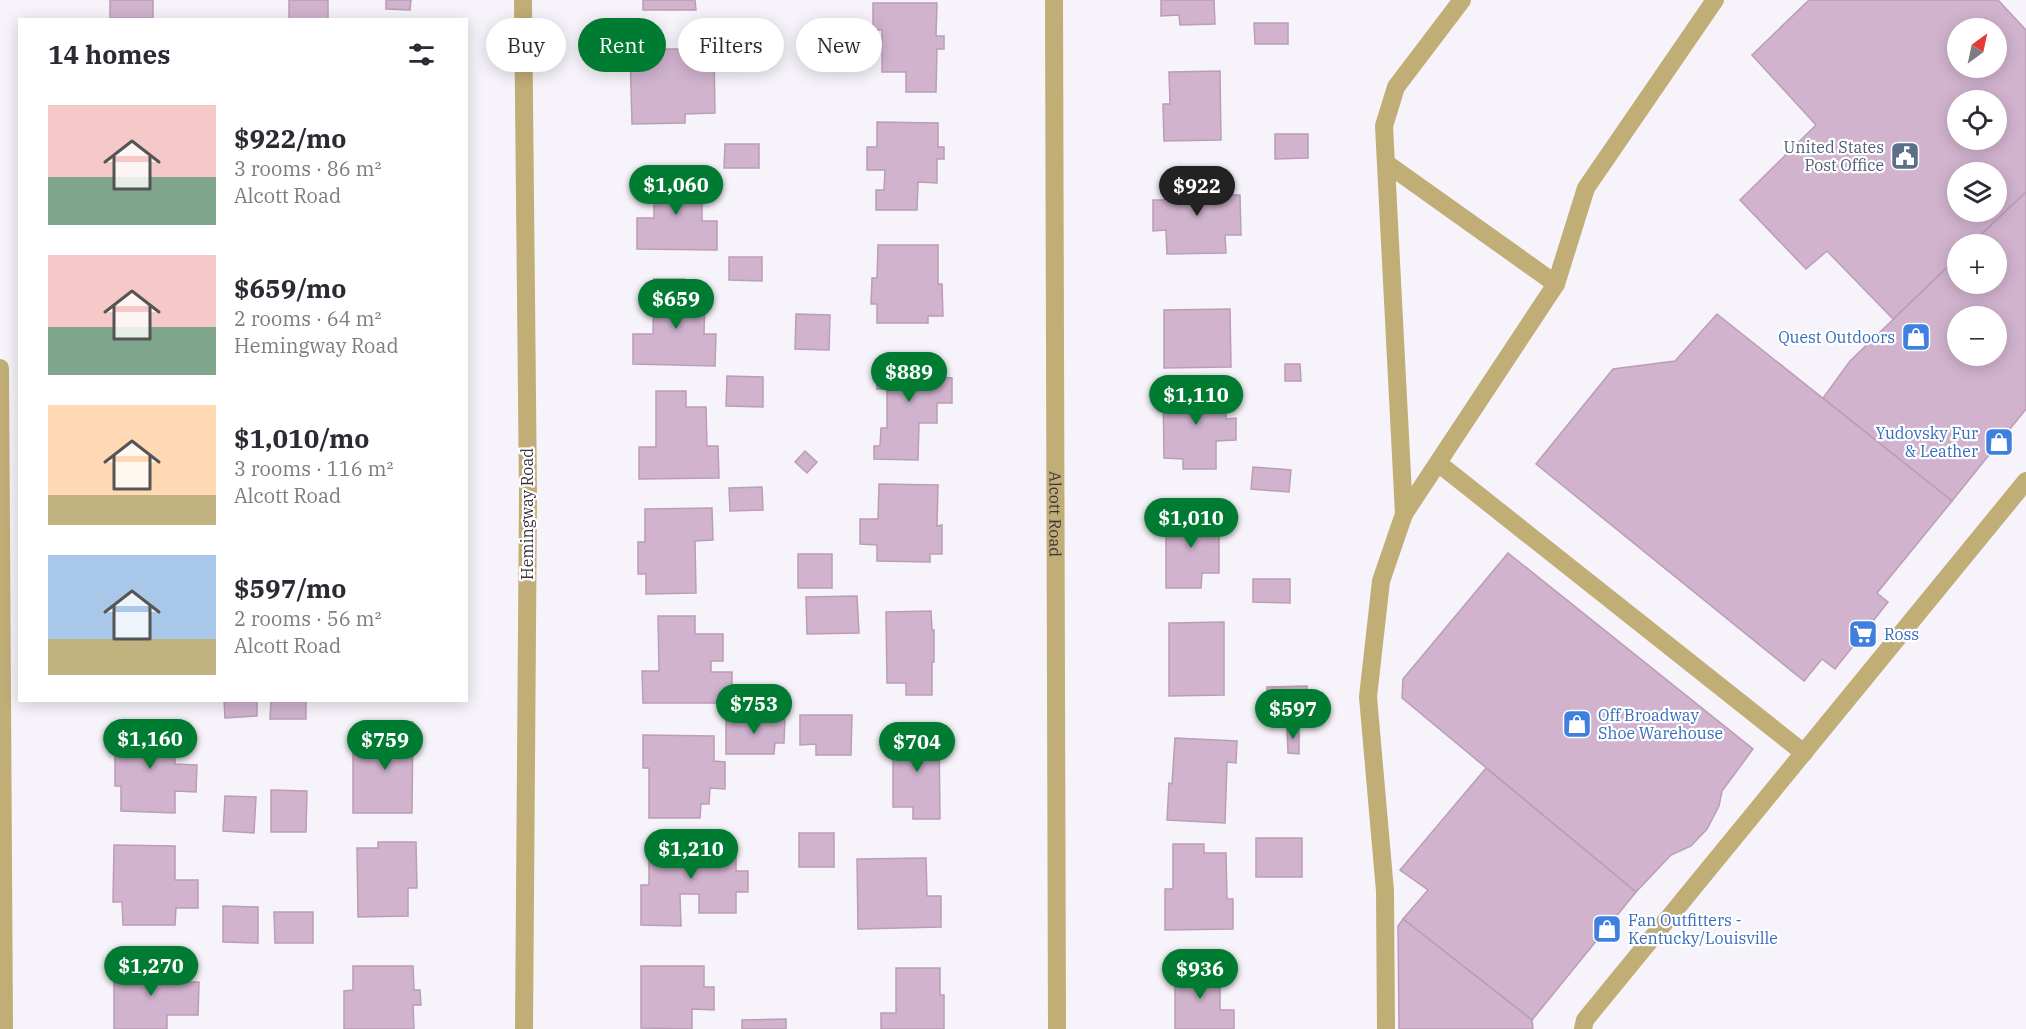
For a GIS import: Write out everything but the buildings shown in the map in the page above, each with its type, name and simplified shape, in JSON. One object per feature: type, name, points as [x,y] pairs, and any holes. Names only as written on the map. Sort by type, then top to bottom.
[{"type":"street","name":"Hemingway Road","points":[[523,0],[528,495],[524,1029]]},
{"type":"street","name":"Alcott Road","points":[[1054,0],[1057,1029]]},
{"type":"street","points":[[1404,514],[1384,126],[1396,87],[1462,0]]},
{"type":"street","points":[[1386,1029],[1385,891],[1368,697],[1381,581],[1404,514],[1556,284],[1586,188],[1714,0]]},
{"type":"street","points":[[1386,163],[1556,284]]},
{"type":"street","points":[[0,368],[4,1029]]},
{"type":"street","points":[[1438,463],[1804,753]]},
{"type":"street","points":[[1583,1029],[1585,1020],[2026,481]]},
{"type":"place","name":"United States Post Office","points":[[1905,156]]},
{"type":"place","name":"Quest Outdoors","points":[[1916,337]]},
{"type":"place","name":"Yudovsky Fur & Leather","points":[[1999,442]]},
{"type":"place","name":"Ross","points":[[1863,634]]},
{"type":"place","name":"Off Broadway Shoe Warehouse","points":[[1577,724]]},
{"type":"place","name":"Fan Outfitters - Kentucky/Louisville","points":[[1607,929]]}]
